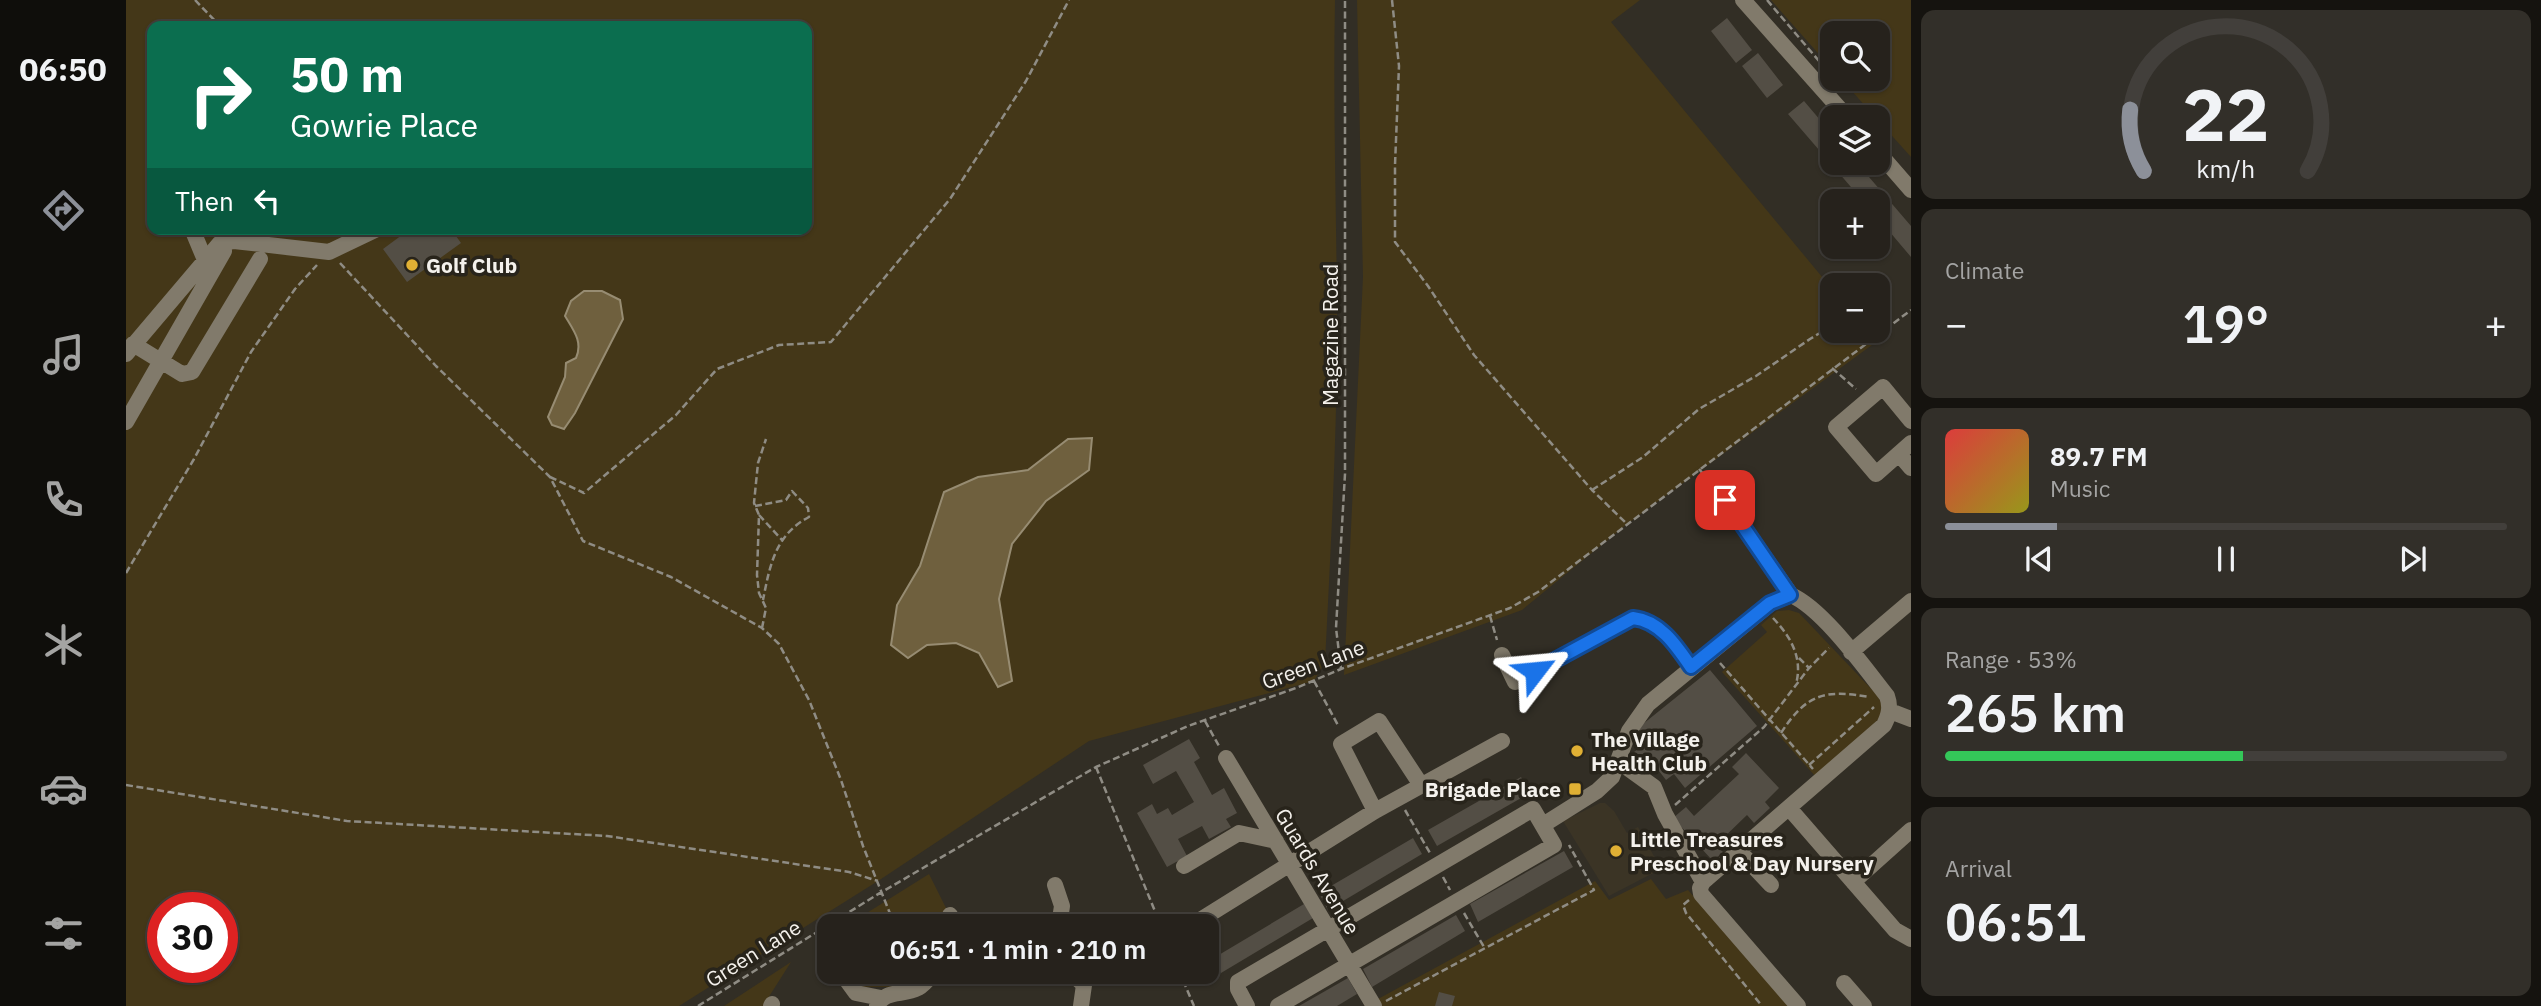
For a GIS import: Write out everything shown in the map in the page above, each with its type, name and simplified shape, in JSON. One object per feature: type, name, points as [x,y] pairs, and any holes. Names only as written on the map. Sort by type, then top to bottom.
[{"type":"street","points":[[1743,0],[1836,105]]},
{"type":"street","points":[[1890,166],[1911,190]]},
{"type":"street","points":[[195,235],[205,260]]},
{"type":"street","points":[[260,258],[192,372],[182,374],[160,361],[129,349],[220,243],[234,241],[329,251],[364,235]]},
{"type":"street","points":[[126,422],[224,251],[220,243]]},
{"type":"street","points":[[1911,421],[1883,387],[1836,427],[1875,474],[1905,449],[1911,468]]},
{"type":"street","points":[[1725,500],[1790,595],[1807,604],[1852,652],[1886,702],[1911,719]]},
{"type":"street","points":[[1543,825],[1597,791],[1612,777],[1629,731],[1646,701],[1770,603],[1790,595]]},
{"type":"street","points":[[1852,652],[1911,601]]},
{"type":"street","points":[[1502,655],[1515,682],[1633,618],[1647,619],[1658,626],[1691,667]]},
{"type":"street","points":[[1702,885],[1884,726],[1886,702]]},
{"type":"street","points":[[1375,811],[1341,744],[1379,721],[1421,785]]},
{"type":"street","points":[[1210,914],[1375,811],[1502,741]]},
{"type":"street","name":"Guards Avenue","points":[[1226,758],[1376,1006]]},
{"type":"street","points":[[1618,761],[1654,787],[1702,885],[1701,894],[1798,1006]]},
{"type":"street","points":[[1247,1006],[1238,989],[1238,982],[1533,808],[1554,845],[1278,1006]]},
{"type":"street","points":[[1789,808],[1895,930],[1911,939]]},
{"type":"street","points":[[1853,881],[1911,830]]},
{"type":"street","points":[[1184,866],[1239,834],[1276,841]]},
{"type":"street","points":[[1739,851],[1771,885]]},
{"type":"street","points":[[1055,885],[1062,906],[1061,914]]},
{"type":"street","points":[[1844,982],[1864,1006]]},
{"type":"street","points":[[849,984],[856,993],[879,1002],[889,994],[918,988],[922,984]]},
{"type":"street","points":[[1081,1006],[1083,984]]},
{"type":"path","points":[[195,0],[215,21]]},
{"type":"path","points":[[550,477],[584,492],[676,415],[717,369],[779,345],[831,342],[950,199],[1026,81],[1069,0]]},
{"type":"path","name":"Magazine Road","points":[[1341,670],[1336,628],[1345,474],[1345,0]]},
{"type":"path","points":[[1392,0],[1399,66],[1395,242],[1474,355],[1592,490],[1627,524]]},
{"type":"path","points":[[1767,0],[1820,62]]},
{"type":"path","points":[[126,573],[194,459],[251,352],[295,289],[329,251],[436,366],[550,477],[583,541],[671,577],[762,628],[779,644],[809,700],[891,914]]},
{"type":"path","name":"Green Lane","points":[[1890,324],[1911,310]]},
{"type":"path","points":[[1592,490],[1643,457],[1699,409],[1756,376],[1820,333]]},
{"type":"path","name":"Green Lane","points":[[698,1006],[883,891],[1096,767],[1204,720],[1510,608],[1538,592],[1864,343]]},
{"type":"path","points":[[1832,368],[1868,400]]},
{"type":"path","points":[[766,439],[758,463],[755,506],[759,515],[782,540]]},
{"type":"path","points":[[1699,469],[1725,500]]},
{"type":"path","points":[[755,506],[786,500],[792,491],[808,508],[809,517],[795,524],[782,540],[768,573],[763,600]]},
{"type":"path","points":[[759,515],[757,575],[759,593],[766,608],[762,628]]},
{"type":"path","points":[[1764,608],[1784,631],[1797,657],[1799,670],[1795,688]]},
{"type":"path","points":[[1490,617],[1502,655]]},
{"type":"path","points":[[1665,814],[1770,720],[1809,668],[1839,638]]},
{"type":"path","points":[[1710,652],[1822,780]]},
{"type":"path","points":[[1797,657],[1809,668]]},
{"type":"path","points":[[1314,681],[1346,741]]},
{"type":"path","points":[[1781,733],[1796,712],[1822,694],[1837,693],[1886,702]]},
{"type":"path","points":[[1809,765],[1886,702]]},
{"type":"path","points":[[1204,720],[1226,758]]},
{"type":"path","points":[[1096,767],[1156,914]]},
{"type":"path","points":[[126,785],[347,821],[607,836],[849,872],[878,881]]},
{"type":"path","points":[[1376,1006],[1594,890],[1567,842]]},
{"type":"path","points":[[1702,885],[1683,905],[1685,913],[1762,1006]]},
{"type":"path","points":[[1185,984],[1194,1006]]},
{"type":"shaded area","points":[[126,0],[1335,0],[1337,347],[1325,662],[1314,681],[1089,741],[878,881],[825,914],[817,914],[817,919],[679,1006],[126,1006]]},
{"type":"shaded area","points":[[1357,0],[1640,0],[1611,22],[1820,275],[1820,343],[1875,343],[1627,524],[1522,610],[1344,675],[1363,277]]},
{"type":"shaded area","points":[[1771,0],[1911,0],[1911,157],[1890,134],[1890,105],[1864,105],[1852,91],[1890,91],[1890,21],[1820,21],[1820,55]]},
{"type":"shaded area","points":[[584,291],[602,291],[620,300],[623,319],[575,413],[564,429],[552,425],[548,417],[565,377],[566,363],[576,358],[578,352],[576,337],[565,316],[571,301]]},
{"type":"shaded area","points":[[1092,438],[1089,470],[1046,501],[1012,544],[999,599],[1012,681],[998,687],[979,653],[956,643],[927,645],[908,658],[891,645],[897,605],[920,566],[944,492],[978,477],[1028,470],[1068,439]]},
{"type":"shaded area","points":[[1777,611],[1799,613],[1877,695],[1882,704],[1880,718],[1816,777],[1722,672],[1767,632],[1761,625]]},
{"type":"shaded area","name":"Little Treasures Preschool & Day Nursery","points":[[1605,803],[1614,811],[1627,833],[1638,827],[1661,869],[1609,896],[1563,821]]},
{"type":"shaded area","points":[[929,874],[946,908],[945,914],[865,914]]},
{"type":"shaded area","points":[[1651,879],[1666,899],[1688,890],[1790,1006],[1382,1006],[1378,999],[1595,881],[1609,900]]},
{"type":"shaded area","points":[[791,962],[763,1006],[724,1006]]},
{"type":"shaded area","points":[[861,984],[908,984],[889,987],[863,987]]},
{"type":"building","points":[[1727,18],[1752,50],[1736,63],[1711,31]]},
{"type":"building","points":[[1758,53],[1783,85],[1767,98],[1742,66]]},
{"type":"building","points":[[1804,101],[1820,120],[1820,151],[1788,114]]},
{"type":"building","points":[[1841,175],[1867,175],[1879,189],[1853,189]]},
{"type":"building","points":[[1890,202],[1911,226],[1911,257],[1890,232]]},
{"type":"building","name":"Golf Club","points":[[402,235],[455,235],[461,243],[407,282],[383,249]]},
{"type":"building","points":[[1710,670],[1757,726],[1685,788],[1674,774],[1666,780],[1652,762],[1634,752],[1649,741],[1638,728]]},
{"type":"building","points":[[1189,739],[1200,758],[1194,762],[1212,795],[1224,788],[1237,813],[1226,819],[1231,827],[1209,839],[1202,826],[1178,839],[1187,856],[1167,867],[1137,813],[1152,804],[1157,814],[1168,808],[1172,815],[1194,802],[1176,771],[1153,784],[1143,765]]},
{"type":"building","points":[[1746,753],[1779,788],[1765,802],[1770,808],[1754,823],[1747,815],[1716,845],[1723,852],[1713,861],[1673,818],[1686,807],[1694,816],[1739,774],[1732,767]]},
{"type":"building","points":[[1521,777],[1530,793],[1437,846],[1428,830]]},
{"type":"building","points":[[1413,838],[1422,854],[1328,910],[1319,893]]},
{"type":"building","points":[[1564,851],[1573,867],[1478,922],[1470,904]]},
{"type":"building","points":[[1304,904],[1313,918],[1221,973],[1219,955]]},
{"type":"building","points":[[1456,915],[1465,931],[1372,987],[1363,969]]},
{"type":"building","points":[[1348,978],[1357,994],[1337,1006],[1299,1006]]},
{"type":"building","points":[[1439,992],[1455,996],[1452,1006],[1435,1006]]},
{"type":"place","name":"Golf Club","points":[[412,265]]},
{"type":"place","name":"The Village Health Club","points":[[1577,751]]},
{"type":"place","name":"Brigade Place","points":[[1575,789]]},
{"type":"place","name":"Little Treasures Preschool & Day Nursery","points":[[1616,851]]},
{"type":"route","points":[[1535,671],[1633,618],[1647,619],[1658,626],[1691,667],[1770,603],[1790,595],[1725,500]]}]
